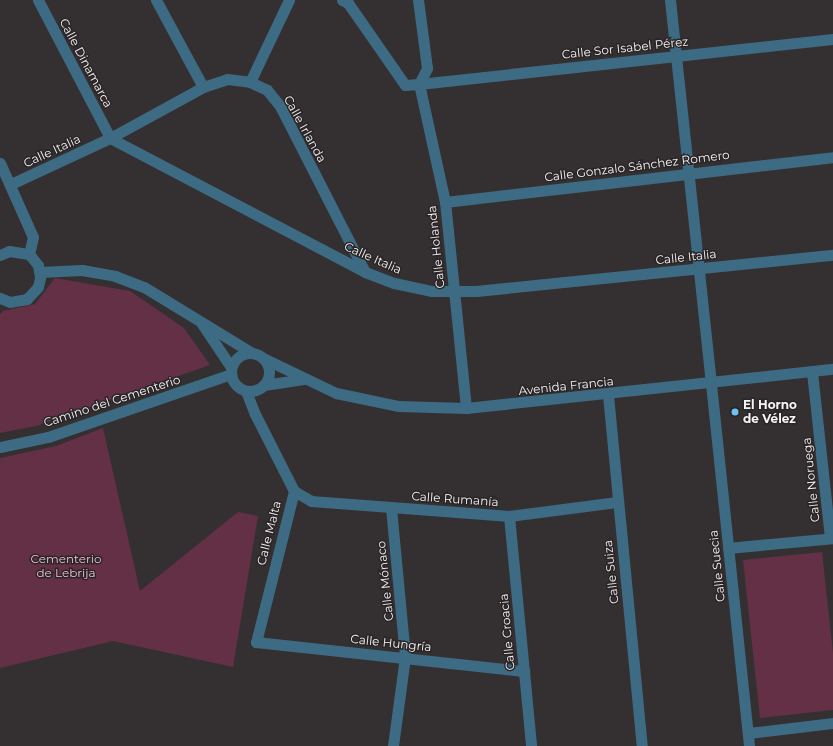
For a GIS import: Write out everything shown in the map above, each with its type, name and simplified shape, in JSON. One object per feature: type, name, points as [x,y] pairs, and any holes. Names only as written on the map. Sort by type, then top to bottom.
[{"type":"street","name":"Calle Dinamarca","points":[[38,0],[110,138]]},
{"type":"street","points":[[156,0],[203,87]]},
{"type":"street","points":[[250,82],[289,0]]},
{"type":"street","name":"Calle Sor Isabel Pérez","points":[[342,0],[348,3],[405,85],[833,39]]},
{"type":"street","points":[[418,0],[427,68],[419,84]]},
{"type":"street","name":"Calle Suecia","points":[[670,0],[749,746]]},
{"type":"street","name":"Calle Irlanda","points":[[110,138],[203,87],[228,79],[250,82],[266,90],[280,106],[365,272]]},
{"type":"street","name":"Calle Holanda","points":[[419,84],[445,202],[466,408]]},
{"type":"street","name":"Calle Italia","points":[[11,184],[110,138],[365,272],[394,283],[432,291],[453,291],[833,254]]},
{"type":"street","name":"Calle Gonzalo Sánchez Romero","points":[[445,202],[688,172],[833,157]]},
{"type":"street","points":[[0,163],[11,184],[33,237],[29,254]]},
{"type":"street","points":[[0,255],[9,250],[29,254],[38,265],[40,272],[38,286],[27,299],[10,302],[0,298]]},
{"type":"street","points":[[40,272],[82,270],[115,276],[144,287],[264,359],[269,375],[264,385]]},
{"type":"street","points":[[202,323],[231,371],[236,385],[246,391],[253,391],[264,385],[304,379]]},
{"type":"street","points":[[231,371],[241,354],[252,353]]},
{"type":"street","name":"Avenida Francia","points":[[264,359],[336,393],[398,406],[466,408],[608,395],[833,370]]},
{"type":"street","name":"Camino del Cementerio","points":[[0,447],[48,437],[231,371]]},
{"type":"street","name":"Calle Noruega","points":[[812,372],[831,538]]},
{"type":"street","name":"Calle Malta","points":[[246,391],[255,414],[294,491],[256,642]]},
{"type":"street","name":"Calle Suiza","points":[[608,395],[617,502],[642,746]]},
{"type":"street","name":"Calle Rumanía","points":[[294,491],[311,501],[509,516],[617,502]]},
{"type":"street","name":"Calle Mónaco","points":[[391,508],[405,657],[392,746]]},
{"type":"street","name":"Calle Croacia","points":[[509,516],[530,746]]},
{"type":"street","points":[[728,548],[831,538]]},
{"type":"street","name":"Calle Hungría","points":[[256,642],[524,671]]},
{"type":"street","points":[[748,732],[833,723]]},
{"type":"green space","points":[[55,278],[130,291],[184,328],[210,365],[36,426],[0,433],[0,314],[3,311],[35,304]]},
{"type":"green space","name":"Cementerio de Lebrija","points":[[103,428],[140,591],[238,512],[258,516],[233,667],[113,641],[0,668],[0,458],[56,446]]},
{"type":"green space","points":[[822,552],[833,653],[833,710],[760,718],[743,560]]},
{"type":"place","name":"El Horno de Vélez","points":[[735,412]]}]
